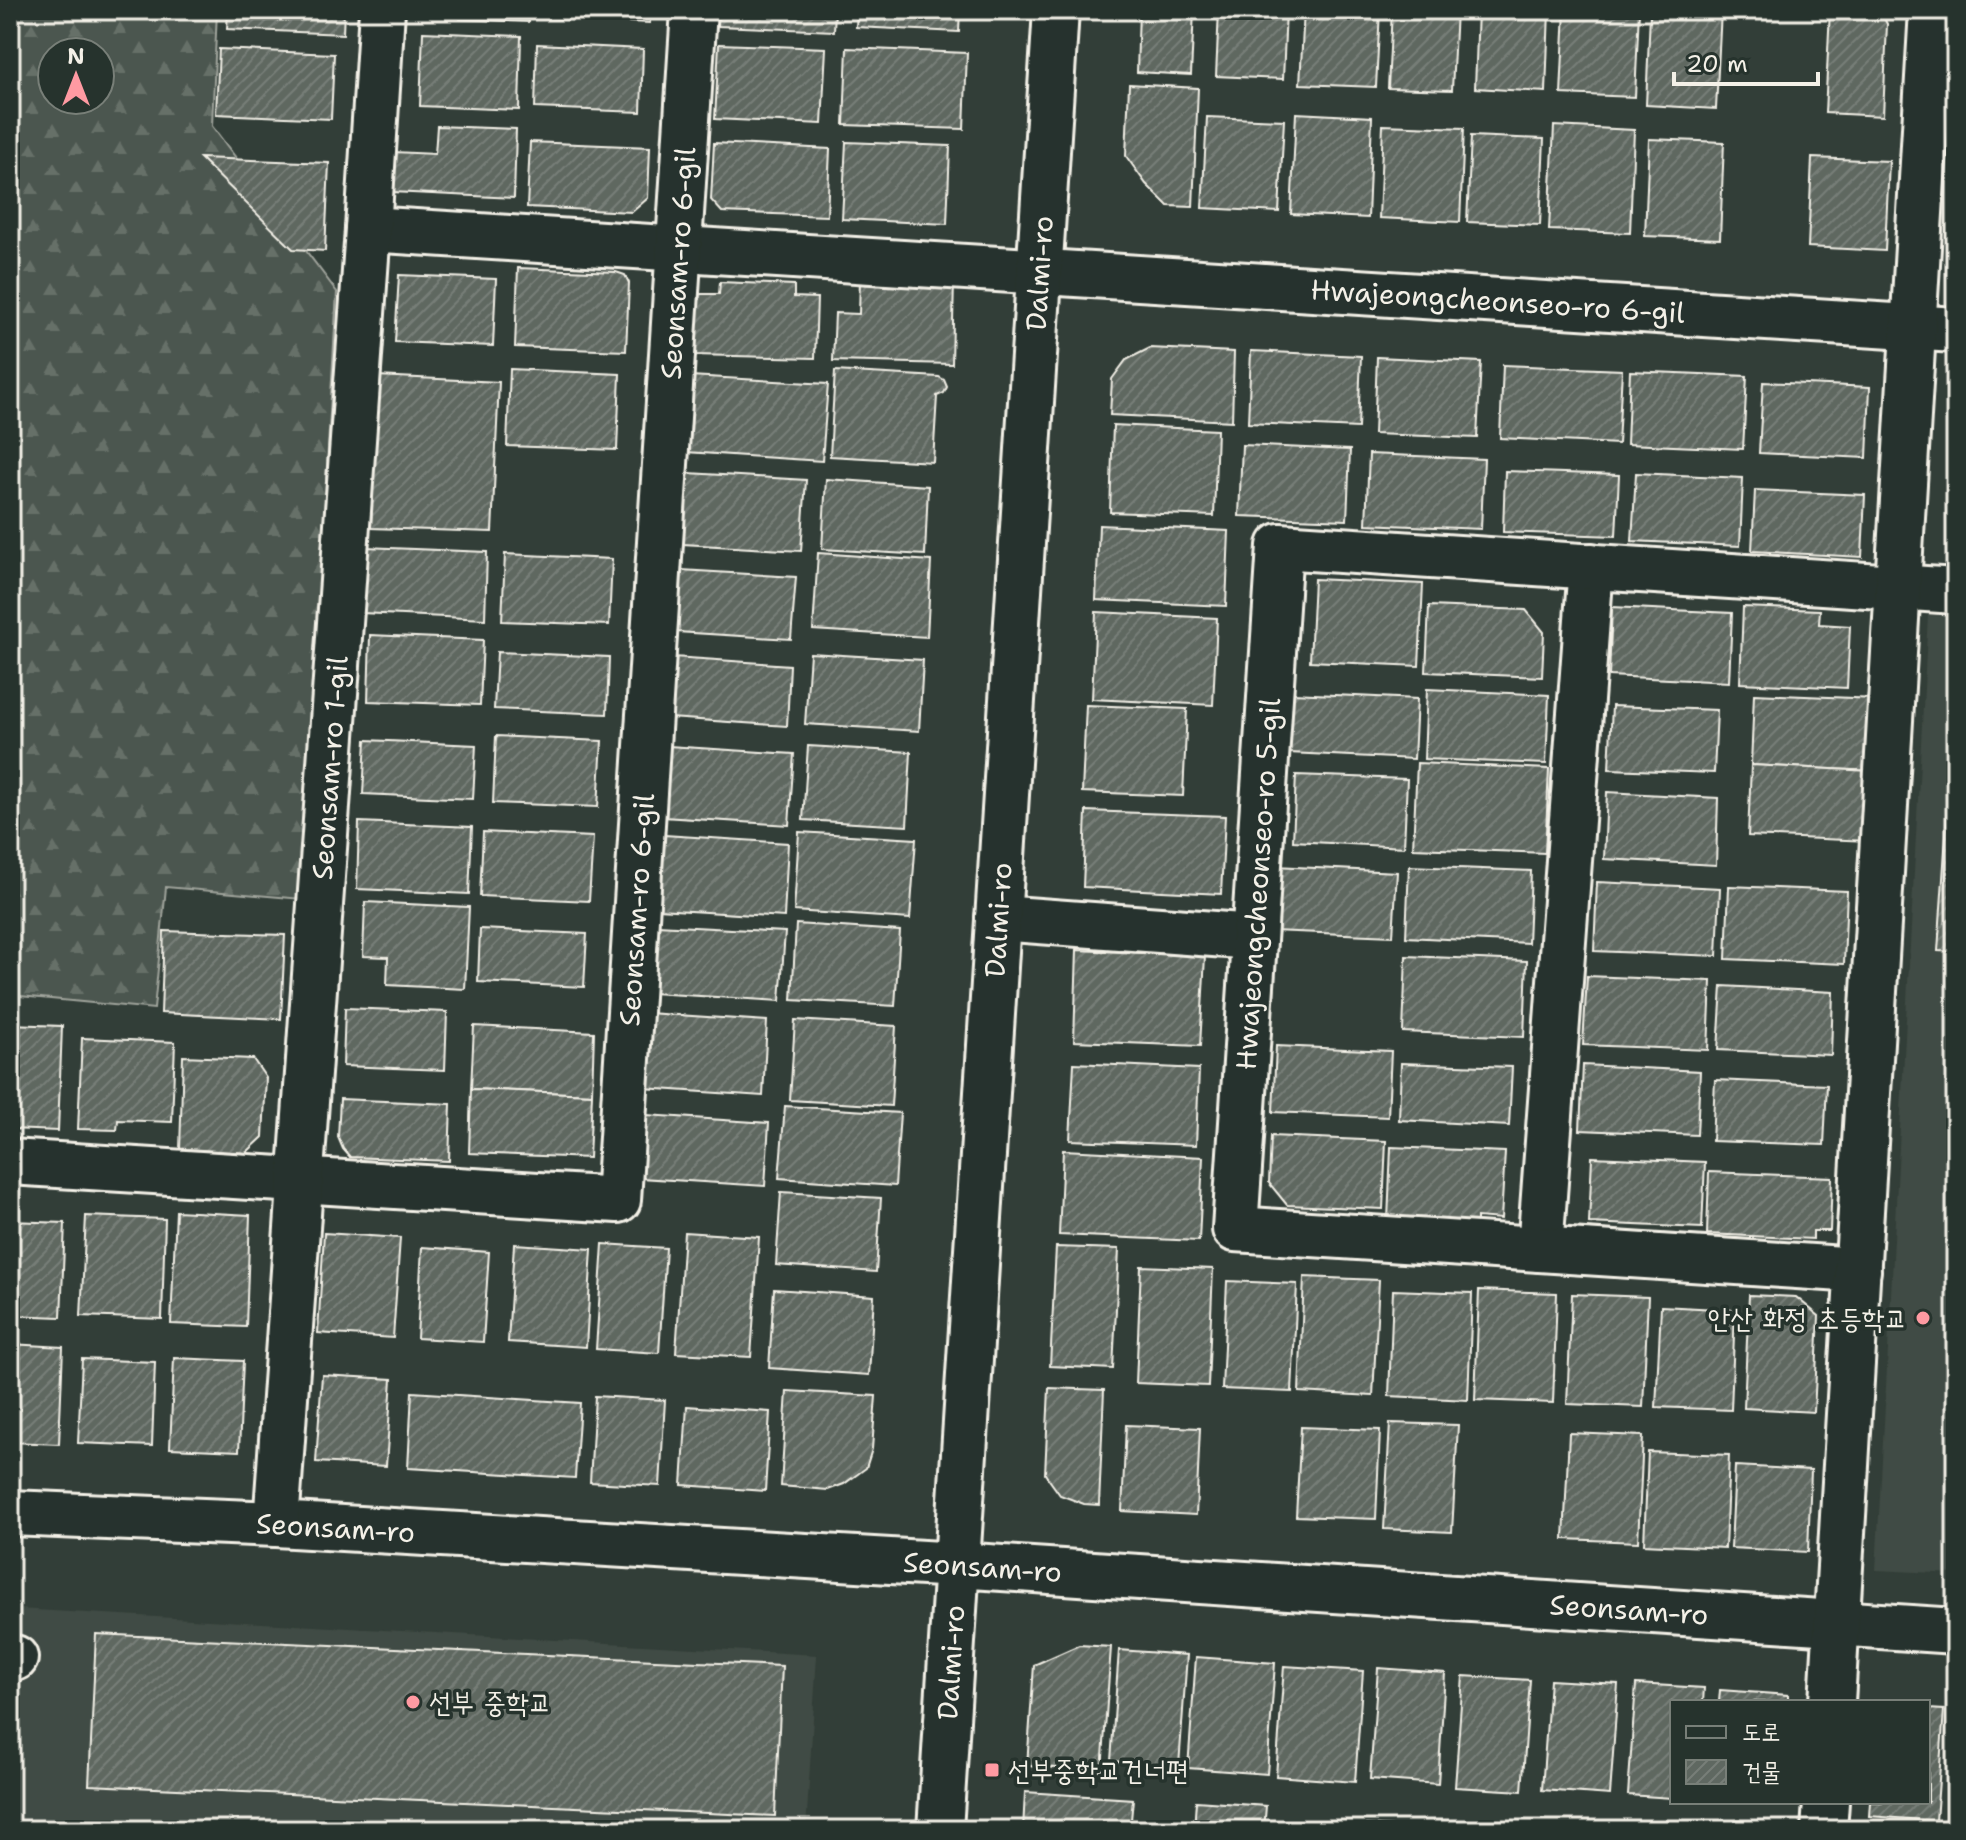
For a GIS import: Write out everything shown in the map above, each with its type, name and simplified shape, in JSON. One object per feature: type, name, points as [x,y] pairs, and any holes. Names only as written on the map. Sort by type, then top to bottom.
[{"type":"street","name":"Seonsam-ro 1-gil","points":[[276,1524],[382,10]]},
{"type":"street","name":"Seonsam-ro 6-gil","points":[[10,1162],[618,1200],[694,10]]},
{"type":"street","name":"Dalmi-ro","points":[[940,1830],[1056,10]]},
{"type":"street","points":[[1832,1700],[1858,1270],[1887,1062],[1898,587],[1935,329],[1932,10]]},
{"type":"street","name":"Hwajeongcheonseo-ro 6-gil","points":[[368,229],[1935,329]]},
{"type":"street","name":"Hwajeongcheonseo-ro 5-gil","points":[[1858,1270],[1235,1229],[1280,546],[1956,591]]},
{"type":"street","points":[[1540,1249],[1591,566]]},
{"type":"street","points":[[998,918],[1254,937]]},
{"type":"street","name":"Seonsam-ro","points":[[10,1513],[276,1524],[957,1565],[1956,1631]]},
{"type":"street","points":[[1824,1830],[1826,1804]]},
{"type":"shaded area","name":"안산 화정 초등학교","points":[[1928,615],[1956,616],[1956,1574],[1876,1570]]},
{"type":"shaded area","name":"선부 중학교","points":[[18,1609],[817,1655],[806,1830],[10,1830],[10,1746]]},
{"type":"green space","points":[[10,10],[217,10],[212,126],[337,292],[302,899],[166,887],[154,1009],[10,995]]},
{"type":"building","points":[[228,10],[344,10],[343,34],[227,29]]},
{"type":"building","points":[[461,10],[529,10],[529,22],[460,19]]},
{"type":"building","points":[[537,10],[650,10],[650,23],[537,18]]},
{"type":"building","points":[[719,10],[835,10],[834,31],[718,26]]},
{"type":"building","points":[[857,10],[960,10],[959,32],[856,27]]},
{"type":"building","points":[[1139,10],[1194,10],[1191,75],[1137,72]]},
{"type":"building","points":[[1219,10],[1286,10],[1283,79],[1216,76]]},
{"type":"building","points":[[1304,10],[1380,10],[1376,87],[1300,84]]},
{"type":"building","points":[[1392,10],[1456,10],[1452,90],[1388,88]]},
{"type":"building","points":[[1478,10],[1549,10],[1546,92],[1475,88]]},
{"type":"building","points":[[1565,10],[1639,10],[1635,97],[1561,94]]},
{"type":"building","points":[[1665,10],[1721,10],[1716,109],[1646,105],[1650,14],[1664,14]]},
{"type":"building","points":[[1830,10],[1881,12],[1887,24],[1883,116],[1825,113]]},
{"type":"building","points":[[423,32],[521,36],[519,110],[420,106]]},
{"type":"building","points":[[537,44],[643,49],[641,112],[535,108]]},
{"type":"building","points":[[719,44],[826,48],[822,124],[715,119]]},
{"type":"building","points":[[847,48],[967,53],[964,129],[844,125]]},
{"type":"building","points":[[219,49],[334,54],[331,119],[216,114]]},
{"type":"building","points":[[1129,84],[1198,88],[1193,207],[1168,206],[1146,184],[1126,156]]},
{"type":"building","points":[[1296,113],[1372,117],[1368,218],[1291,214]]},
{"type":"building","points":[[1207,117],[1284,120],[1279,212],[1202,208]]},
{"type":"building","points":[[1383,125],[1464,128],[1460,222],[1379,218]]},
{"type":"building","points":[[437,126],[516,129],[514,198],[392,192],[394,152],[435,154]]},
{"type":"building","points":[[1554,126],[1634,130],[1630,233],[1549,230]]},
{"type":"building","points":[[1471,136],[1544,139],[1540,225],[1467,222]]},
{"type":"building","points":[[1649,139],[1724,142],[1720,239],[1645,236]]},
{"type":"building","points":[[530,142],[650,147],[648,198],[632,212],[527,207]]},
{"type":"building","points":[[846,142],[950,146],[947,224],[842,219]]},
{"type":"building","points":[[714,143],[830,149],[827,216],[722,212],[711,200]]},
{"type":"building","points":[[200,158],[329,163],[325,251],[293,249]]},
{"type":"building","points":[[1812,158],[1889,161],[1885,251],[1808,247]]},
{"type":"building","points":[[518,268],[616,272],[625,275],[629,283],[626,351],[515,347]]},
{"type":"building","points":[[399,275],[496,279],[493,346],[395,342]]},
{"type":"building","points":[[860,279],[954,281],[952,364],[833,361],[835,313],[859,314]]},
{"type":"building","points":[[720,282],[794,285],[794,297],[817,298],[815,358],[695,355],[697,294],[719,294]]},
{"type":"building","points":[[1150,348],[1234,352],[1232,421],[1110,415],[1112,379],[1126,360]]},
{"type":"building","points":[[1251,351],[1361,356],[1358,428],[1248,423]]},
{"type":"building","points":[[1377,357],[1481,362],[1477,438],[1374,434]]},
{"type":"building","points":[[1503,365],[1622,370],[1618,444],[1500,438]]},
{"type":"building","points":[[510,369],[620,374],[617,450],[507,446]]},
{"type":"building","points":[[835,371],[939,377],[944,380],[947,387],[944,393],[937,396],[933,462],[830,456]]},
{"type":"building","points":[[1630,371],[1747,376],[1743,449],[1627,444]]},
{"type":"building","points":[[377,376],[499,382],[492,532],[371,528]]},
{"type":"building","points":[[690,376],[828,384],[822,461],[686,452]]},
{"type":"building","points":[[1763,382],[1870,387],[1867,458],[1759,453]]},
{"type":"building","points":[[1113,425],[1217,430],[1214,516],[1110,512]]},
{"type":"building","points":[[1242,445],[1350,450],[1347,520],[1239,516]]},
{"type":"building","points":[[1369,454],[1484,459],[1481,529],[1366,524]]},
{"type":"building","points":[[1505,471],[1619,475],[1616,536],[1503,532]]},
{"type":"building","points":[[688,473],[806,480],[801,551],[683,544]]},
{"type":"building","points":[[1636,473],[1743,478],[1740,546],[1632,541]]},
{"type":"building","points":[[826,479],[928,486],[925,555],[822,549]]},
{"type":"building","points":[[1755,490],[1865,495],[1862,557],[1752,551]]},
{"type":"building","points":[[1099,525],[1229,531],[1226,606],[1096,600]]},
{"type":"building","points":[[365,547],[487,552],[485,619],[362,613]]},
{"type":"building","points":[[818,553],[931,561],[927,637],[813,630]]},
{"type":"building","points":[[505,554],[612,559],[609,625],[502,621]]},
{"type":"building","points":[[681,570],[796,577],[791,639],[677,632]]},
{"type":"building","points":[[1314,579],[1423,584],[1419,666],[1310,661]]},
{"type":"building","points":[[1429,606],[1526,610],[1544,632],[1542,677],[1426,672]]},
{"type":"building","points":[[1612,607],[1732,613],[1729,682],[1609,676]]},
{"type":"building","points":[[1743,607],[1820,610],[1819,624],[1850,626],[1847,688],[1740,683]]},
{"type":"building","points":[[1096,612],[1217,618],[1213,705],[1092,699]]},
{"type":"building","points":[[370,635],[483,640],[480,705],[368,701]]},
{"type":"building","points":[[497,652],[609,657],[607,714],[494,709]]},
{"type":"building","points":[[810,653],[923,660],[919,731],[805,724]]},
{"type":"building","points":[[673,657],[790,665],[787,726],[670,718]]},
{"type":"building","points":[[1427,689],[1549,695],[1546,764],[1424,759]]},
{"type":"building","points":[[1956,691],[1956,952],[1938,951]]},
{"type":"building","points":[[1293,693],[1417,699],[1414,759],[1289,753]]},
{"type":"building","points":[[1754,694],[1876,699],[1872,771],[1751,765]]},
{"type":"building","points":[[1086,705],[1187,709],[1183,796],[1082,792]]},
{"type":"building","points":[[1612,706],[1717,710],[1714,773],[1609,769]]},
{"type":"building","points":[[496,736],[602,741],[598,807],[493,803]]},
{"type":"building","points":[[366,740],[476,745],[473,799],[363,794]]},
{"type":"building","points":[[668,746],[794,754],[789,825],[663,817]]},
{"type":"building","points":[[808,746],[911,752],[907,826],[803,820]]},
{"type":"building","points":[[1417,763],[1549,769],[1545,853],[1413,848]]},
{"type":"building","points":[[1751,765],[1872,771],[1869,841],[1748,836]]},
{"type":"building","points":[[1296,775],[1407,779],[1404,847],[1293,841]]},
{"type":"building","points":[[1607,792],[1718,798],[1716,865],[1604,859]]},
{"type":"building","points":[[1086,811],[1225,816],[1221,894],[1083,887]]},
{"type":"building","points":[[359,822],[472,827],[469,894],[357,889]]},
{"type":"building","points":[[483,832],[593,837],[589,901],[480,896]]},
{"type":"building","points":[[799,832],[916,839],[910,919],[794,911]]},
{"type":"building","points":[[664,835],[788,843],[784,917],[659,909]]},
{"type":"building","points":[[1275,866],[1397,872],[1393,936],[1272,931]]},
{"type":"building","points":[[1409,866],[1531,871],[1528,943],[1406,937]]},
{"type":"building","points":[[1597,882],[1720,888],[1717,956],[1594,951]]},
{"type":"building","points":[[1729,886],[1847,891],[1844,964],[1726,959]]},
{"type":"building","points":[[365,902],[469,907],[465,989],[387,985],[388,957],[363,956]]},
{"type":"building","points":[[796,924],[900,931],[895,1006],[792,1000]]},
{"type":"building","points":[[657,925],[785,932],[780,1001],[652,993]]},
{"type":"building","points":[[480,929],[587,934],[584,987],[478,982]]},
{"type":"building","points":[[164,931],[285,935],[281,1019],[161,1013]]},
{"type":"building","points":[[1077,950],[1205,956],[1200,1046],[1074,1041]]},
{"type":"building","points":[[1406,956],[1527,961],[1524,1037],[1403,1032]]},
{"type":"building","points":[[1587,976],[1711,981],[1708,1050],[1583,1045]]},
{"type":"building","points":[[1722,986],[1833,992],[1831,1055],[1718,1050]]},
{"type":"building","points":[[345,1008],[447,1012],[445,1070],[343,1066]]},
{"type":"building","points":[[647,1013],[767,1021],[763,1096],[643,1088]]},
{"type":"building","points":[[795,1020],[896,1026],[891,1106],[790,1100]]},
{"type":"building","points":[[10,1024],[62,1026],[58,1131],[10,1129]]},
{"type":"building","points":[[474,1026],[594,1032],[592,1094],[471,1089]]},
{"type":"building","points":[[82,1038],[175,1042],[172,1122],[118,1120],[117,1130],[78,1129]]},
{"type":"building","points":[[1276,1046],[1391,1051],[1388,1117],[1273,1112]]},
{"type":"building","points":[[183,1056],[253,1059],[266,1078],[263,1137],[246,1153],[180,1149]]},
{"type":"building","points":[[1074,1063],[1199,1069],[1196,1145],[1070,1140]]},
{"type":"building","points":[[1401,1063],[1512,1067],[1509,1126],[1399,1120]]},
{"type":"building","points":[[1583,1065],[1700,1071],[1697,1135],[1580,1130]]},
{"type":"building","points":[[1715,1080],[1827,1085],[1824,1145],[1712,1141]]},
{"type":"building","points":[[471,1089],[592,1094],[589,1158],[469,1153]]},
{"type":"building","points":[[340,1099],[451,1104],[449,1161],[350,1157],[338,1137]]},
{"type":"building","points":[[785,1106],[900,1113],[895,1186],[779,1178]]},
{"type":"building","points":[[646,1115],[769,1123],[765,1186],[641,1178]]},
{"type":"building","points":[[1271,1136],[1386,1141],[1383,1209],[1287,1205],[1269,1183]]},
{"type":"building","points":[[1391,1147],[1505,1152],[1501,1219],[1477,1217],[1477,1225],[1388,1221]]},
{"type":"building","points":[[1063,1150],[1203,1157],[1199,1241],[1059,1235]]},
{"type":"building","points":[[1592,1157],[1705,1162],[1702,1228],[1589,1223]]},
{"type":"building","points":[[1709,1172],[1832,1177],[1830,1231],[1813,1231],[1813,1239],[1707,1234]]},
{"type":"building","points":[[781,1192],[881,1198],[876,1272],[776,1265]]},
{"type":"building","points":[[176,1211],[250,1215],[246,1327],[171,1324]]},
{"type":"building","points":[[86,1216],[165,1219],[162,1319],[81,1316]]},
{"type":"building","points":[[10,1221],[65,1223],[61,1317],[10,1315]]},
{"type":"building","points":[[684,1232],[759,1237],[751,1357],[676,1353]]},
{"type":"building","points":[[324,1233],[400,1238],[393,1338],[318,1333]]},
{"type":"building","points":[[514,1244],[592,1249],[586,1347],[508,1342]]},
{"type":"building","points":[[603,1244],[666,1248],[659,1353],[596,1349]]},
{"type":"building","points":[[422,1247],[489,1252],[483,1342],[417,1338]]},
{"type":"building","points":[[1056,1247],[1119,1249],[1113,1369],[1050,1366]]},
{"type":"building","points":[[1141,1266],[1213,1269],[1208,1386],[1136,1383]]},
{"type":"building","points":[[1304,1277],[1379,1280],[1373,1396],[1299,1392]]},
{"type":"building","points":[[1227,1281],[1297,1284],[1292,1392],[1222,1389]]},
{"type":"building","points":[[774,1289],[874,1296],[869,1375],[769,1368]]},
{"type":"building","points":[[1393,1290],[1472,1293],[1468,1400],[1389,1396]]},
{"type":"building","points":[[1479,1290],[1557,1293],[1553,1403],[1475,1400]]},
{"type":"building","points":[[1572,1294],[1648,1297],[1643,1407],[1567,1404]]},
{"type":"building","points":[[1749,1295],[1796,1297],[1819,1316],[1814,1412],[1744,1408]]},
{"type":"building","points":[[1661,1306],[1735,1310],[1731,1410],[1656,1407]]},
{"type":"building","points":[[10,1344],[63,1347],[59,1444],[10,1442]]},
{"type":"building","points":[[174,1358],[243,1361],[239,1451],[170,1448]]},
{"type":"building","points":[[82,1359],[155,1362],[152,1446],[78,1443]]},
{"type":"building","points":[[322,1375],[392,1379],[386,1466],[316,1462]]},
{"type":"building","points":[[1049,1388],[1104,1390],[1099,1505],[1084,1504],[1060,1495],[1045,1474]]},
{"type":"building","points":[[787,1391],[876,1396],[872,1449],[866,1468],[844,1484],[828,1490],[781,1486]]},
{"type":"building","points":[[412,1392],[580,1403],[575,1478],[408,1468]]},
{"type":"building","points":[[595,1396],[665,1400],[660,1486],[590,1482]]},
{"type":"building","points":[[687,1406],[770,1412],[765,1491],[682,1485]]},
{"type":"building","points":[[1390,1423],[1458,1425],[1452,1532],[1384,1529]]},
{"type":"building","points":[[1126,1425],[1200,1428],[1196,1515],[1122,1511]]},
{"type":"building","points":[[1301,1427],[1380,1430],[1376,1519],[1296,1516]]},
{"type":"building","points":[[1569,1433],[1643,1436],[1638,1542],[1564,1539]]},
{"type":"building","points":[[1648,1452],[1729,1455],[1725,1548],[1644,1544]]},
{"type":"building","points":[[1735,1466],[1811,1470],[1808,1552],[1731,1548]]},
{"type":"building","name":"선부 중학교","points":[[96,1634],[782,1666],[775,1816],[89,1785]]},
{"type":"building","points":[[1079,1645],[1111,1647],[1102,1771],[1027,1766],[1034,1665]]},
{"type":"building","points":[[1119,1650],[1187,1655],[1179,1766],[1111,1761]]},
{"type":"building","points":[[1196,1657],[1275,1663],[1267,1774],[1188,1768]]},
{"type":"building","points":[[1284,1666],[1363,1671],[1355,1782],[1276,1776]]},
{"type":"building","points":[[1378,1668],[1445,1673],[1438,1784],[1370,1779]]},
{"type":"building","points":[[1463,1676],[1530,1680],[1522,1791],[1455,1787]]},
{"type":"building","points":[[1550,1680],[1618,1684],[1610,1795],[1542,1790]]},
{"type":"building","points":[[1636,1684],[1704,1688],[1703,1700],[1670,1700],[1670,1798],[1628,1795]]},
{"type":"building","points":[[1720,1690],[1788,1695],[1788,1700],[1719,1700]]},
{"type":"building","points":[[1930,1709],[1944,1710],[1936,1821],[1869,1816],[1870,1804],[1930,1804]]},
{"type":"building","points":[[1025,1792],[1133,1799],[1130,1830],[1023,1830]]},
{"type":"building","points":[[1196,1801],[1266,1806],[1264,1830],[1194,1830]]},
{"type":"building","points":[[1366,1825],[1436,1830],[1365,1830]]},
{"type":"place","name":"안산 화정 초등학교","points":[[1923,1318]]},
{"type":"place","name":"선부 중학교","points":[[413,1702]]},
{"type":"place","name":"선부중학교건너편","points":[[992,1770]]}]
